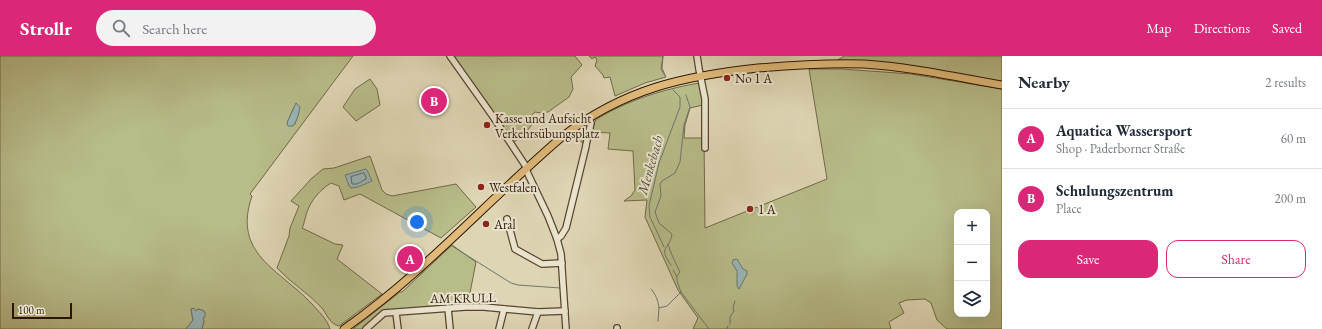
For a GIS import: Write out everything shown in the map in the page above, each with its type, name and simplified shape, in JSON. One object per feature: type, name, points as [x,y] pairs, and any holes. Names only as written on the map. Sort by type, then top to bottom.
[{"type":"main road","points":[[344,329],[366,314],[402,285],[563,136],[589,118],[628,97],[669,82],[700,76],[767,67],[830,63],[864,64],[911,69],[1002,85]]},
{"type":"street","points":[[450,56],[525,165],[548,216],[557,239],[562,263],[566,329]]},
{"type":"street","points":[[698,56],[700,76],[705,99],[705,148]]},
{"type":"street","points":[[557,239],[566,228],[591,123],[589,118]]},
{"type":"street","points":[[507,219],[515,249],[542,264],[562,263]]},
{"type":"street","name":"AM KRULL","points":[[366,329],[384,313],[484,307],[538,312],[566,311]]},
{"type":"street","points":[[448,308],[450,329]]},
{"type":"street","points":[[499,329],[504,308]]},
{"type":"street","points":[[532,329],[538,312]]},
{"type":"street","points":[[396,313],[398,329]]},
{"type":"green space","points":[[0,56],[353,56],[250,194],[252,196],[247,216],[248,232],[253,246],[262,259],[312,304],[325,319],[330,329],[202,329],[204,321],[202,318],[205,312],[198,309],[196,311],[191,309],[193,320],[186,329],[0,329]],"holes":[[[294,107],[299,112],[295,124],[287,123]]]},
{"type":"green space","points":[[454,56],[575,56],[582,65],[571,77],[573,89],[569,97],[548,112],[535,112],[527,120],[533,123],[527,131],[513,143]]},
{"type":"green space","points":[[589,56],[663,56],[661,69],[666,77],[645,83],[615,96],[610,77],[604,78],[595,66],[597,60],[595,57],[592,59]]},
{"type":"green space","points":[[844,56],[1002,56],[1002,83],[912,68],[838,60]]},
{"type":"green space","points":[[809,69],[842,69],[911,74],[1002,89],[1002,329],[947,329],[937,320],[931,303],[925,299],[907,300],[899,303],[904,313],[889,322],[891,329],[693,329],[698,318],[678,290],[645,217],[647,200],[624,201],[631,196],[635,190],[633,151],[608,149],[610,133],[592,132],[596,120],[615,109],[646,96],[677,87],[699,83],[703,97],[703,105],[690,108],[685,125],[684,138],[704,138],[705,228],[827,179]]},
{"type":"green space","points":[[370,79],[377,89],[380,105],[356,121],[343,107],[355,89]]},
{"type":"green space","points":[[587,126],[588,128],[585,141],[582,142],[571,139]]},
{"type":"green space","points":[[370,156],[382,190],[386,194],[392,196],[456,184],[476,207],[441,238],[360,194],[344,200],[339,186],[331,183],[322,190],[314,198],[308,208],[302,228],[335,244],[343,245],[337,259],[382,294],[339,326],[331,321],[317,303],[277,268],[299,206],[291,201],[311,179],[323,169],[334,168]]},
{"type":"green space","points":[[452,245],[476,262],[468,303],[447,305],[447,307],[384,312],[363,329],[353,329],[400,292],[402,292]]},
{"type":"water","points":[[296,103],[300,107],[298,117],[293,126],[288,126],[287,123]]},
{"type":"water","points":[[366,169],[372,181],[358,187],[351,188],[345,175]]},
{"type":"water","points":[[737,259],[743,269],[747,271],[747,274],[739,289],[737,286],[737,271],[732,263],[733,260]]},
{"type":"water","points":[[194,308],[196,311],[198,309],[205,312],[202,329],[186,329],[193,320],[191,309]]},
{"type":"waterway","name":"Menkebach","points":[[663,56],[662,68],[665,75]]},
{"type":"waterway","name":"Menkebach","points":[[664,247],[650,217],[649,206],[659,163],[680,107],[680,97],[673,90]]},
{"type":"waterway","name":"Menkebach","points":[[671,265],[667,259],[665,251],[672,234],[659,223],[655,212],[661,196],[660,184],[662,181],[675,173],[680,162],[684,125],[690,107],[686,95]]},
{"type":"waterway","name":"Menkebach","points":[[668,244],[680,272],[677,276]]},
{"type":"waterway","points":[[452,246],[511,283],[518,285],[560,288]]},
{"type":"waterway","name":"Menkebach","points":[[673,270],[677,277],[681,292],[709,329]]},
{"type":"waterway","points":[[651,289],[658,302],[659,308],[667,306],[681,292]]},
{"type":"waterway","points":[[730,324],[730,317],[734,311],[733,308],[735,301]]},
{"type":"waterway","points":[[658,321],[659,308]]},
{"type":"place","name":"No 1 A","points":[[727,78]]},
{"type":"place","name":"Schulungszentrum","points":[[434,101]]},
{"type":"place","name":"Kasse und Aufsicht Verkehrsübungsplatz","points":[[487,125]]},
{"type":"place","name":"Westfalen","points":[[481,187]]},
{"type":"place","name":"1 A","points":[[750,209]]},
{"type":"place","name":"Aral","points":[[486,224]]},
{"type":"place","name":"Aquatica Wassersport","points":[[410,259]]}]
